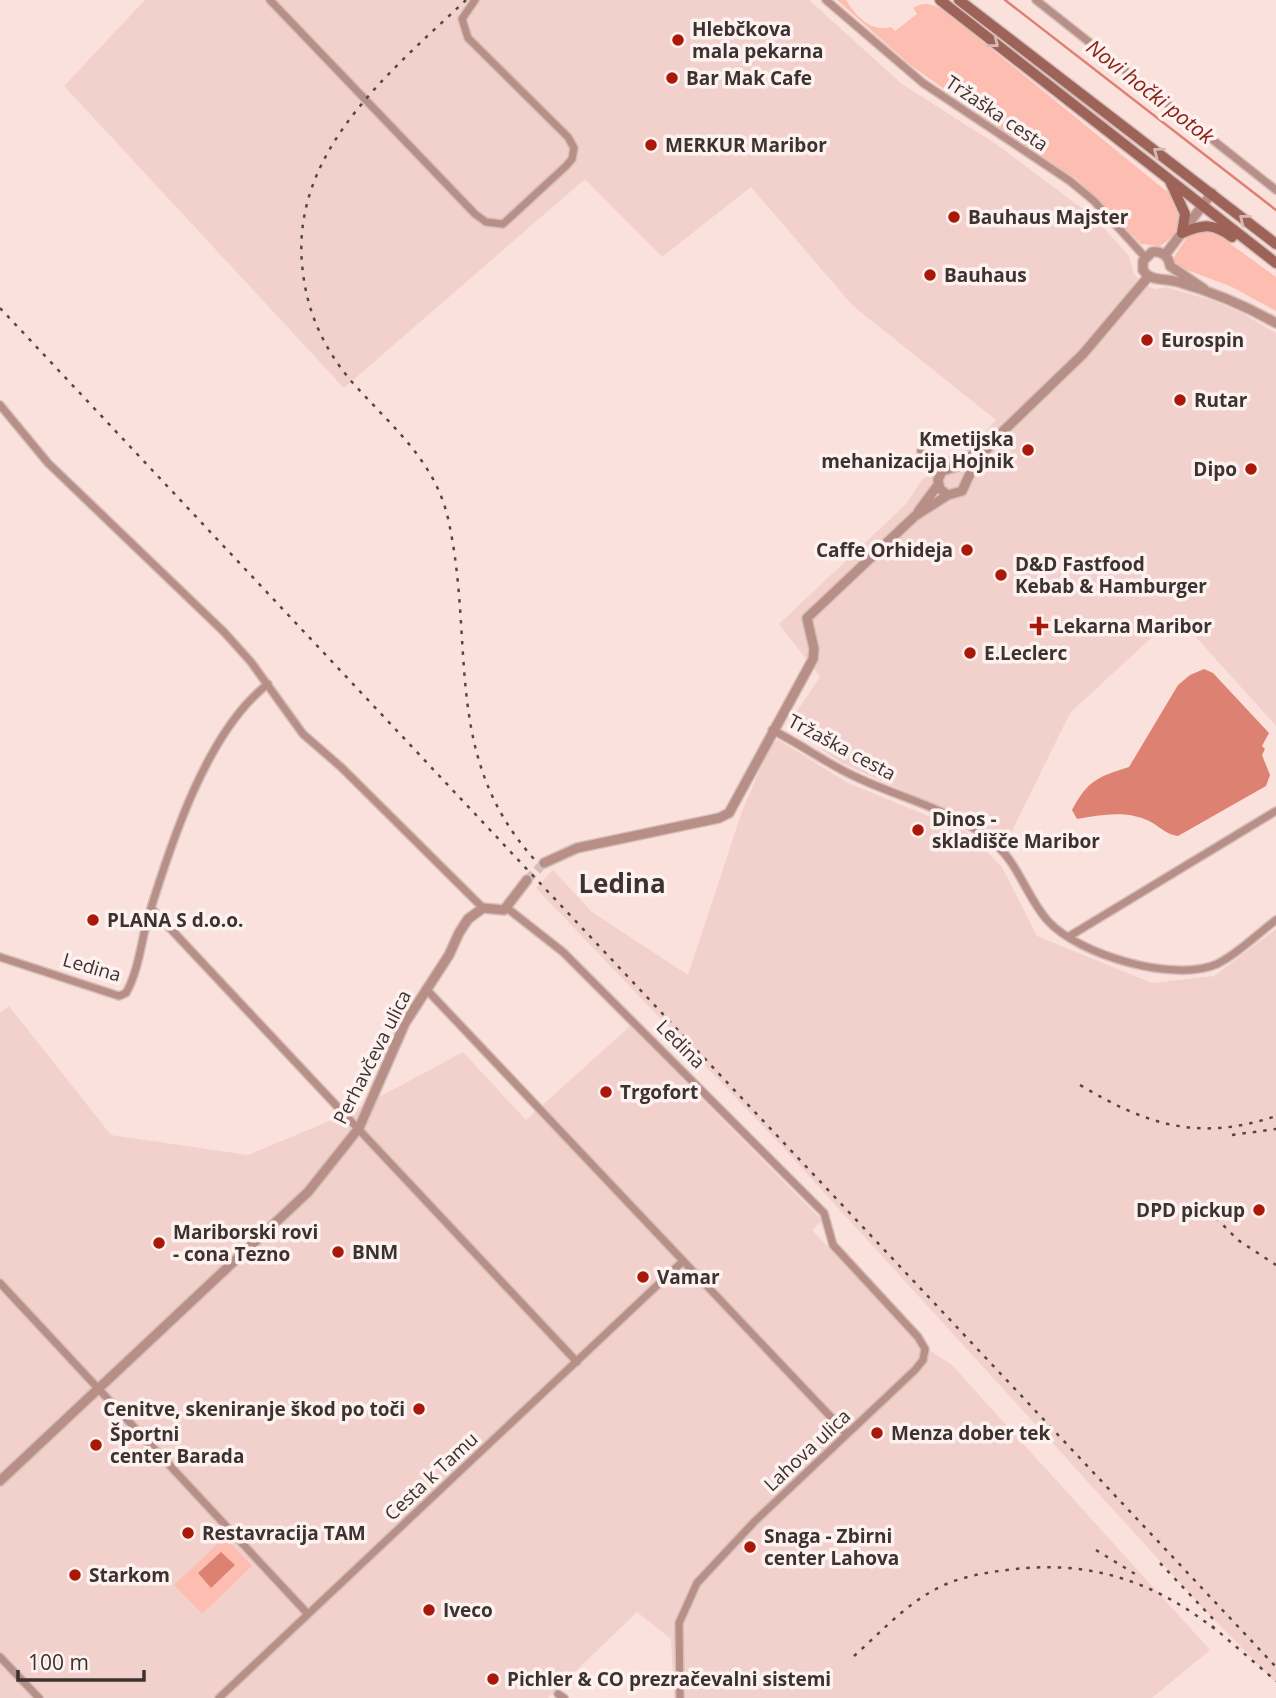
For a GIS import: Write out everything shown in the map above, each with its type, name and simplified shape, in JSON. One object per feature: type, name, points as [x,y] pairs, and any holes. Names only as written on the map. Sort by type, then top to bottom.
[{"type":"main road","points":[[940,0],[1276,262]]},
{"type":"main road","points":[[959,0],[1276,244]]},
{"type":"main road","points":[[1170,181],[1185,214],[1182,233],[1204,225],[1216,225],[1241,243],[1256,247]]},
{"type":"street","points":[[270,0],[475,214],[495,225],[503,224],[566,166],[572,159],[574,148],[568,137],[468,38],[462,19],[475,0]]},
{"type":"street","name":"Tržaška cesta","points":[[826,0],[923,83],[1086,194],[1145,257]]},
{"type":"street","points":[[1036,0],[1276,190]]},
{"type":"street","points":[[1165,255],[1212,193]]},
{"type":"street","points":[[1148,276],[1142,265],[1145,257],[1152,252],[1165,255]]},
{"type":"street","points":[[1165,255],[1170,266],[1204,289]]},
{"type":"street","points":[[1161,278],[1170,266]]},
{"type":"street","points":[[1148,276],[1204,289],[1249,307],[1276,323]]},
{"type":"street","points":[[942,471],[956,467],[997,437],[1083,354],[1148,276]]},
{"type":"street","points":[[0,405],[48,463],[224,632],[268,684],[303,734],[341,767],[482,908],[497,911],[507,908],[527,880]]},
{"type":"street","points":[[915,516],[948,495],[962,491],[966,480],[997,437]]},
{"type":"street","points":[[921,451],[942,471]]},
{"type":"street","points":[[956,467],[966,480]]},
{"type":"street","points":[[915,516],[938,485],[942,471]]},
{"type":"street","points":[[938,485],[948,495]]},
{"type":"street","name":"Tržaška cesta","points":[[915,516],[807,618],[814,649],[813,659],[772,730],[845,772],[965,824],[994,843],[1019,874],[1038,909],[1068,937],[1128,962],[1152,967],[1203,969],[1228,958],[1276,919]]},
{"type":"street","name":"Ledina","points":[[0,957],[119,996],[126,993],[131,984],[172,839],[188,801],[226,733],[246,706],[268,684]]},
{"type":"street","points":[[544,863],[577,848],[724,816],[736,803],[772,730]]},
{"type":"street","points":[[1068,937],[1276,811]]},
{"type":"street","points":[[151,908],[577,1362]]},
{"type":"street","name":"Perhavčeva ulica","points":[[0,1481],[308,1192],[359,1128],[405,1023],[468,919],[482,908]]},
{"type":"street","name":"Ledina","points":[[507,908],[563,952],[824,1213],[830,1238],[837,1250]]},
{"type":"street","points":[[426,989],[847,1434]]},
{"type":"street","name":"Lahova ulica","points":[[680,1698],[677,1631],[688,1596],[711,1566],[754,1522],[923,1360],[925,1349],[918,1336],[837,1250]]},
{"type":"street","name":"Cesta k Tamu","points":[[219,1698],[682,1262]]},
{"type":"street","points":[[0,1283],[307,1613]]},
{"type":"street","points":[[0,1657],[39,1698]]},
{"type":"shaded area","points":[[145,0],[809,0],[902,84],[996,144],[1095,218],[1129,256],[1134,274],[1145,285],[1155,289],[1166,287],[1214,301],[1242,313],[1276,333],[1276,726],[1176,615],[1070,713],[1008,839],[840,762],[787,726],[820,677],[779,624],[906,504],[922,480],[948,456],[959,453],[978,439],[996,420],[853,306],[751,187],[662,257],[585,179],[344,388],[64,86]]},
{"type":"shaded area","points":[[837,0],[846,0],[865,22],[877,28],[891,27],[895,31],[917,14],[913,8],[917,6],[929,4],[945,11],[1176,199],[1179,220],[1175,232],[1160,246],[1141,244],[1075,178],[1031,151],[909,64]]},
{"type":"shaded area","points":[[1203,230],[1214,232],[1276,277],[1276,311],[1230,286],[1176,266],[1174,257],[1188,236]]},
{"type":"shaded area","points":[[1204,669],[1213,673],[1269,733],[1262,746],[1265,749],[1262,755],[1270,775],[1266,786],[1178,836],[1131,815],[1113,814],[1077,819],[1072,810],[1083,792],[1102,777],[1129,767],[1178,685],[1190,675]]},
{"type":"shaded area","points":[[779,740],[848,783],[967,832],[1002,867],[1037,936],[1152,983],[1214,976],[1276,929],[1276,1683],[1201,1606],[778,1142],[536,888],[553,870],[592,912],[688,975],[742,811],[772,742]]},
{"type":"shaded area","points":[[9,1006],[111,1135],[248,1155],[353,1111],[463,1052],[526,1120],[630,1026],[822,1220],[812,1230],[919,1344],[951,1364],[1210,1650],[1152,1698],[674,1698],[671,1639],[637,1612],[548,1698],[0,1698],[0,1013]]},
{"type":"shaded area","points":[[225,1537],[252,1566],[202,1614],[174,1585]]},
{"type":"shaded area","points":[[221,1552],[235,1565],[211,1588],[198,1573]]},
{"type":"waterway","name":"Novi hočki potok","points":[[1005,0],[1276,210]]},
{"type":"tunnel","points":[[527,880],[544,863]]},
{"type":"railway","points":[[466,0],[376,87],[327,154],[311,190],[302,230],[303,273],[309,303],[326,345],[352,382],[411,446],[434,481],[443,501],[456,568],[467,698],[474,740],[486,780],[505,820],[534,859]]},
{"type":"railway","points":[[0,308],[1276,1667]]},
{"type":"railway","points":[[1080,1085],[1128,1110],[1174,1125],[1222,1128],[1276,1116]]},
{"type":"railway","points":[[1232,1135],[1276,1129]]},
{"type":"railway","points":[[1216,1218],[1238,1240],[1276,1265]]},
{"type":"railway","points":[[1096,1550],[1140,1577]]},
{"type":"railway","points":[[1160,1563],[1215,1621]]},
{"type":"railway","points":[[854,1656],[903,1611],[944,1585],[980,1574],[1037,1567],[1094,1571],[1146,1587],[1196,1615],[1220,1633]]},
{"type":"railway","points":[[1212,1626],[1276,1681]]},
{"type":"place","name":"Hlebčkova mala pekarna","points":[[678,40]]},
{"type":"place","name":"Bar Mak Cafe","points":[[672,78]]},
{"type":"place","name":"MERKUR Maribor","points":[[651,145]]},
{"type":"place","name":"Bauhaus Majster","points":[[954,217]]},
{"type":"place","name":"Bauhaus","points":[[930,275]]},
{"type":"place","name":"Eurospin","points":[[1147,340]]},
{"type":"place","name":"Rutar","points":[[1180,400]]},
{"type":"place","name":"Kmetijska mehanizacija Hojnik","points":[[1028,450]]},
{"type":"place","name":"Dipo","points":[[1251,469]]},
{"type":"place","name":"Caffe Orhideja","points":[[967,550]]},
{"type":"place","name":"D&D Fastfood Kebab & Hamburger","points":[[1001,575]]},
{"type":"place","name":"Lekarna Maribor","points":[[1039,626]]},
{"type":"place","name":"E.Leclerc","points":[[970,653]]},
{"type":"place","name":"Dinos - skladišče Maribor","points":[[918,830]]},
{"type":"place","name":"PLANA S d.o.o.","points":[[93,920]]},
{"type":"place","name":"Trgofort","points":[[606,1092]]},
{"type":"place","name":"DPD pickup","points":[[1259,1210]]},
{"type":"place","name":"Mariborski rovi - cona Tezno","points":[[159,1243]]},
{"type":"place","name":"BNM","points":[[338,1252]]},
{"type":"place","name":"Vamar","points":[[643,1277]]},
{"type":"place","name":"Cenitve, skeniranje škod po toči","points":[[419,1409]]},
{"type":"place","name":"Menza dober tek","points":[[877,1433]]},
{"type":"place","name":"Športni center Barada","points":[[96,1445]]},
{"type":"place","name":"Restavracija TAM","points":[[188,1533]]},
{"type":"place","name":"Snaga - Zbirni center Lahova","points":[[750,1547]]},
{"type":"place","name":"Starkom","points":[[75,1575]]},
{"type":"place","name":"Iveco","points":[[429,1610]]},
{"type":"place","name":"Pichler & CO prezračevalni sistemi","points":[[493,1679]]},
{"type":"district","name":"Ledina","points":[[622,884]]}]
